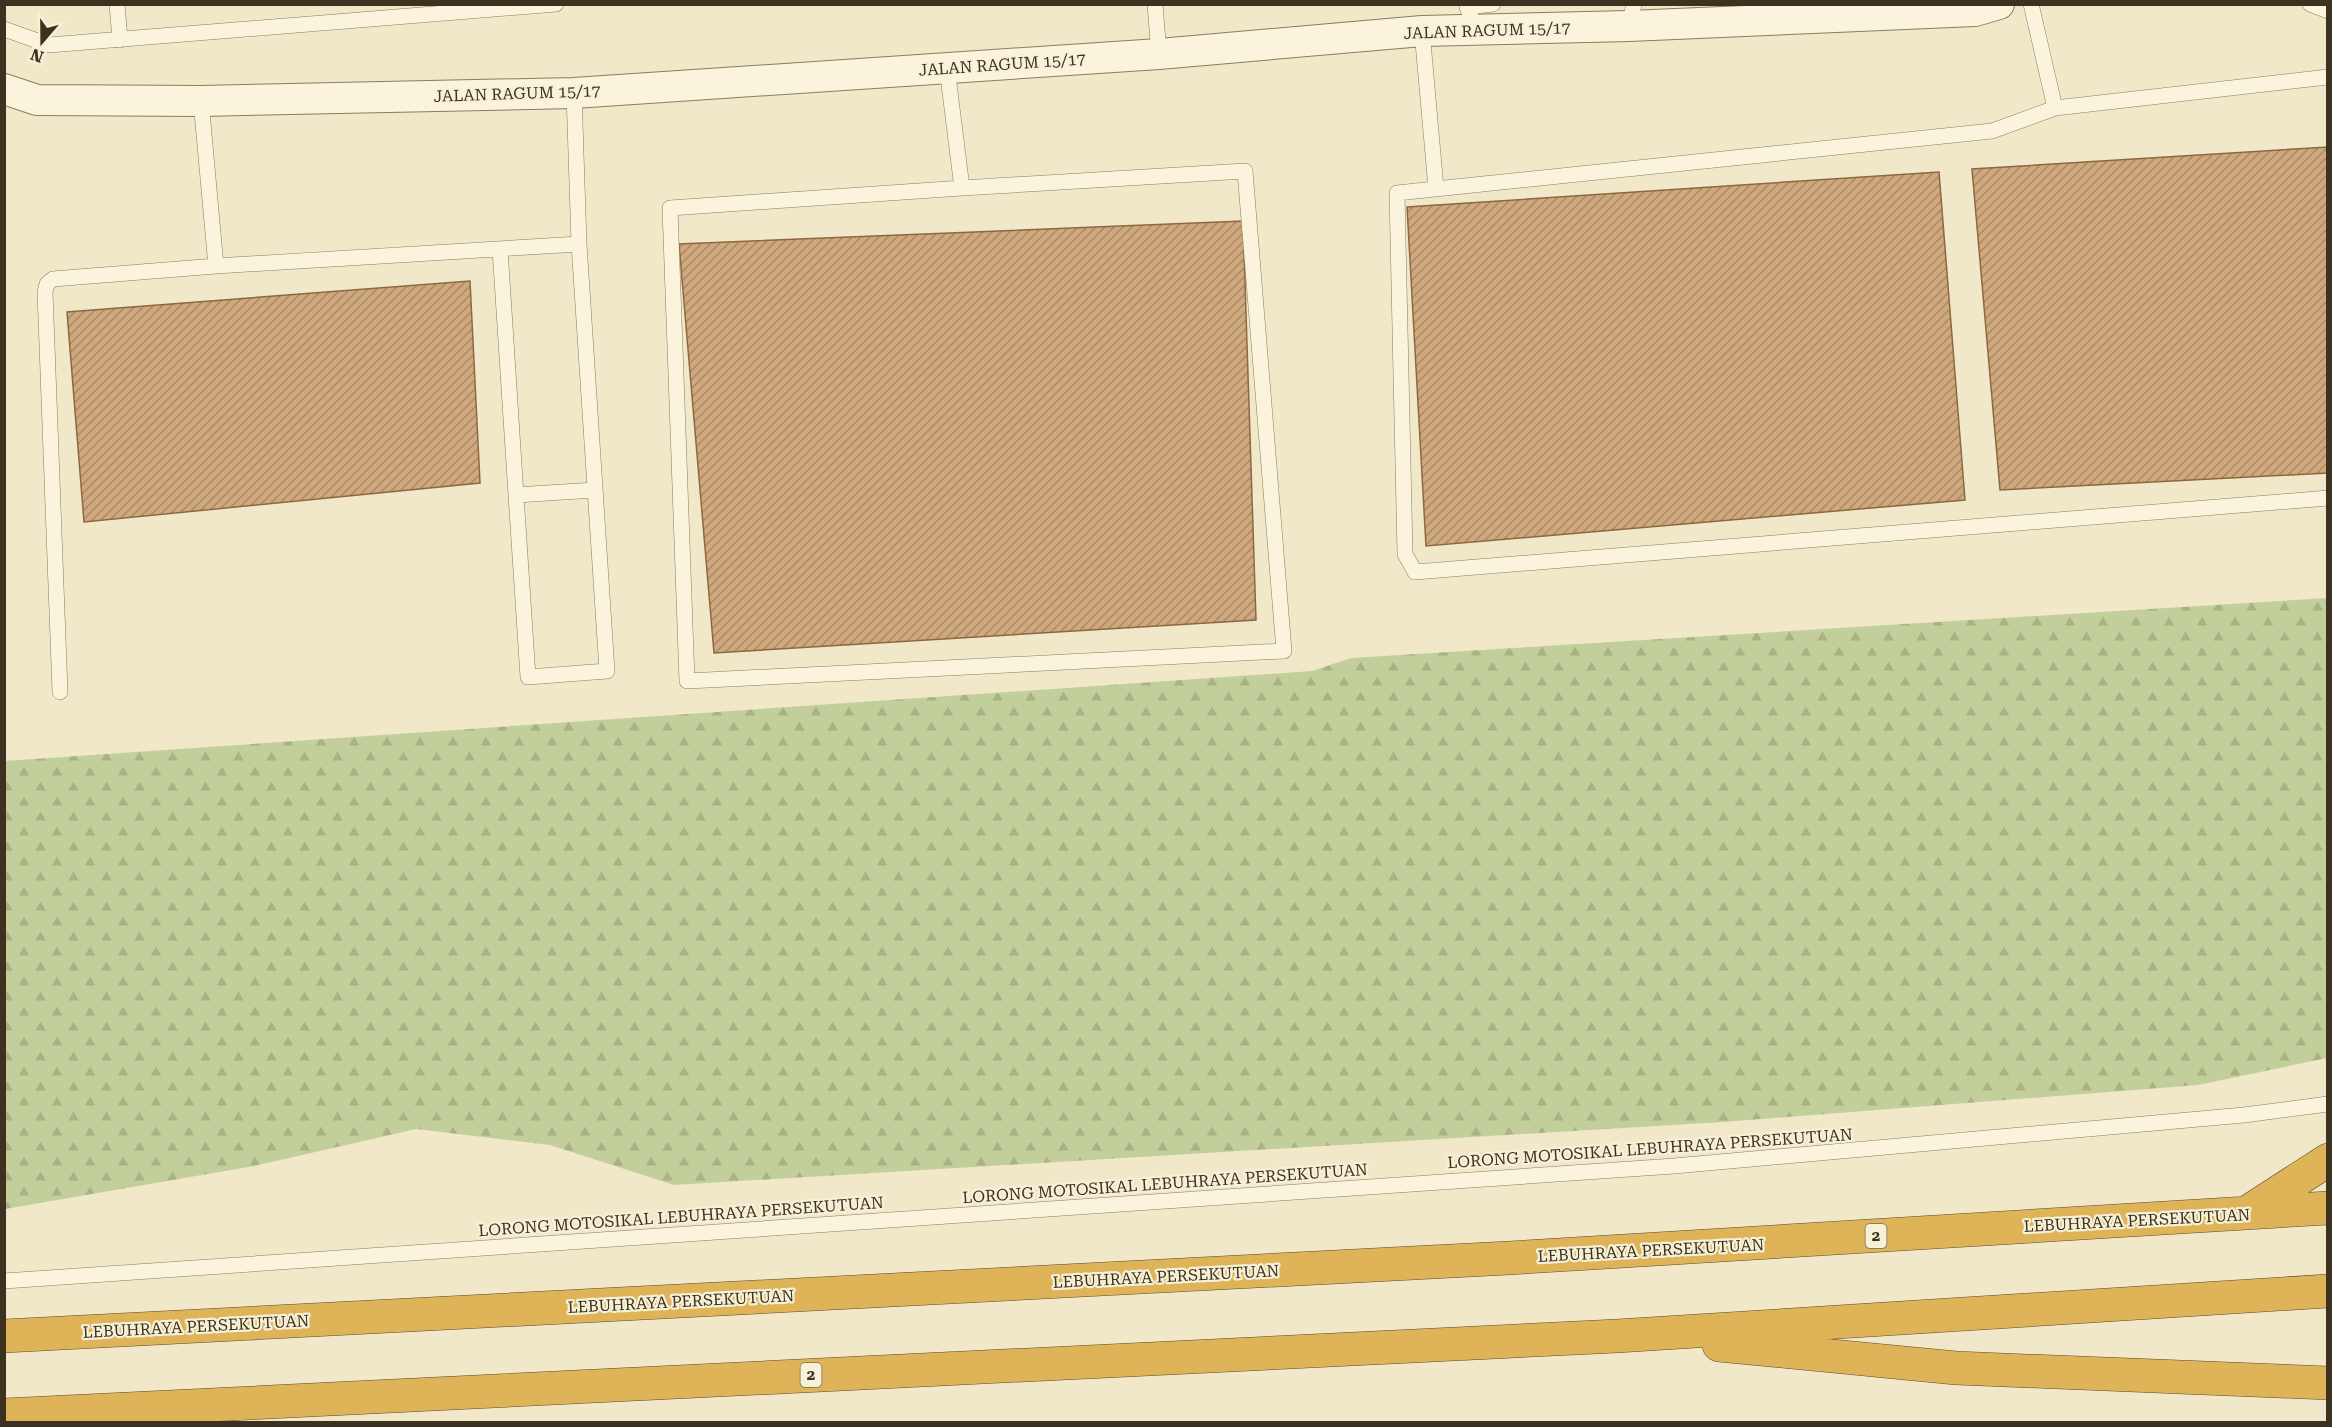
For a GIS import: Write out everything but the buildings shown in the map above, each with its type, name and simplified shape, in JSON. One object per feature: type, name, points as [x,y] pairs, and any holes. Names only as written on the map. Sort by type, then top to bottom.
[{"type":"highway","points":[[2244,1214],[2328,1160]]},
{"type":"highway","name":"LEBUHRAYA PERSEKUTUAN","points":[[4,1336],[1485,1259],[2328,1208]]},
{"type":"highway","name":"2","points":[[4,1415],[1617,1336],[2328,1291]]},
{"type":"highway","points":[[1617,1336],[1956,1368],[2328,1383]]},
{"type":"street","name":"JALAN RAGUM 15/17","points":[[4,89],[36,100],[201,101],[574,93],[1159,54],[1422,31],[1476,30],[1631,15],[1975,11],[1999,4]]},
{"type":"lane","points":[[117,4],[120,40]]},
{"type":"lane","points":[[4,29],[49,45],[556,4]]},
{"type":"lane","points":[[1155,4],[1159,54]]},
{"type":"lane","points":[[1476,30],[1467,7],[1493,4]]},
{"type":"lane","points":[[2031,4],[2055,108]]},
{"type":"lane","points":[[2310,4],[2328,11]]},
{"type":"lane","points":[[1422,31],[1436,188]]},
{"type":"lane","points":[[947,68],[962,188]]},
{"type":"lane","points":[[2328,76],[2055,108],[1992,131],[1397,193],[1405,554],[1415,572],[2328,498]]},
{"type":"lane","points":[[500,249],[528,676],[607,671],[579,244],[574,93]]},
{"type":"lane","points":[[201,101],[216,266]]},
{"type":"lane","points":[[1245,171],[1284,651],[687,681],[670,208],[962,188],[1245,171]]},
{"type":"lane","points":[[60,692],[45,292],[47,284],[53,279],[216,266],[579,244]]},
{"type":"lane","points":[[516,495],[595,490]]},
{"type":"lane","name":"LORONG MOTOSIKAL LEBUHRAYA PERSEKUTUAN","points":[[4,1281],[1674,1166],[2244,1115],[2328,1104]]},
{"type":"green space","points":[[2327,598],[2327,1058],[2198,1085],[1723,1122],[674,1185],[550,1145],[416,1129],[254,1166],[5,1209],[5,761],[1312,671],[1351,658]]}]
